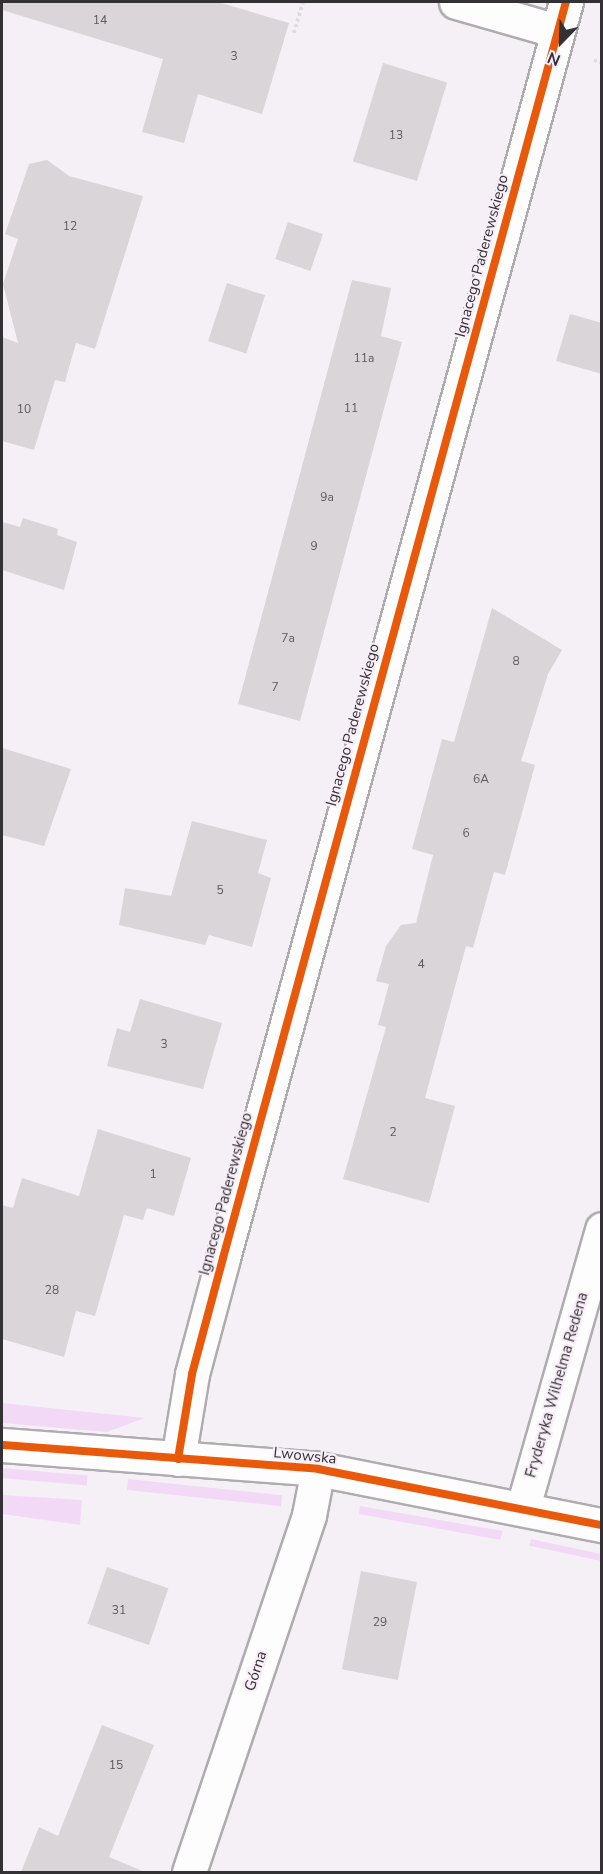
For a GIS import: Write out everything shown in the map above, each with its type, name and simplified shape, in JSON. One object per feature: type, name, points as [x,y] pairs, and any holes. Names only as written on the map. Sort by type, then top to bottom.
[{"type":"street","points":[[456,2],[561,16]]},
{"type":"street","name":"Ignacego Paderewskiego","points":[[178,1458],[192,1374],[561,16]]},
{"type":"street","name":"Fryderyka Wilhelma Redena","points":[[523,1507],[602,1229]]},
{"type":"street","name":"Lwowska","points":[[2,1445],[318,1469],[523,1507],[602,1525]]},
{"type":"street","name":"Górna","points":[[189,1872],[309,1515],[318,1469]]},
{"type":"path","points":[[294,33],[303,2]]},
{"type":"shaded area","points":[[2,1403],[145,1418],[107,1432],[2,1423]]},
{"type":"shaded area","points":[[2,1468],[88,1475],[87,1485],[2,1478]]},
{"type":"shaded area","points":[[128,1479],[282,1495],[281,1506],[127,1490]]},
{"type":"shaded area","points":[[2,1495],[82,1500],[80,1525],[2,1514]]},
{"type":"shaded area","points":[[360,1506],[503,1531],[500,1540],[359,1514]]},
{"type":"shaded area","points":[[531,1539],[601,1554],[600,1561],[530,1546]]},
{"type":"building","points":[[2,2],[218,2],[289,23],[262,114],[198,94],[184,143],[142,132],[163,59],[2,10]]},
{"type":"building","points":[[383,63],[447,83],[417,181],[353,161]]},
{"type":"building","points":[[47,160],[69,176],[143,196],[95,349],[76,343],[65,382],[55,380],[34,450],[2,441],[2,337],[18,343],[3,284],[18,239],[5,234],[29,164]]},
{"type":"building","points":[[288,222],[323,234],[310,271],[275,259]]},
{"type":"building","points":[[352,280],[391,288],[381,336],[402,342],[300,721],[238,704]]},
{"type":"building","points":[[227,283],[265,295],[246,353],[208,341]]},
{"type":"building","points":[[570,314],[602,323],[602,374],[556,361]]},
{"type":"building","points":[[23,518],[58,529],[57,535],[77,542],[64,590],[2,570],[2,522],[20,527]]},
{"type":"building","points":[[492,608],[562,650],[548,674],[521,761],[535,765],[505,875],[494,872],[473,948],[466,946],[425,1098],[455,1106],[429,1203],[343,1179],[386,1027],[378,1025],[389,984],[376,981],[386,946],[401,925],[416,923],[433,855],[412,849],[442,739],[454,742]]},
{"type":"building","points":[[2,748],[71,769],[44,846],[2,835]]},
{"type":"building","points":[[192,821],[267,840],[258,873],[271,878],[252,947],[209,935],[205,945],[119,925],[125,888],[171,896]]},
{"type":"building","points":[[140,999],[222,1023],[203,1089],[107,1066],[117,1028],[130,1032]]},
{"type":"building","points":[[98,1129],[191,1158],[174,1216],[147,1208],[143,1220],[124,1215],[95,1316],[76,1311],[64,1357],[2,1339],[2,1205],[13,1208],[22,1178],[79,1196]]},
{"type":"building","points":[[107,1567],[168,1588],[149,1645],[87,1624]]},
{"type":"building","points":[[361,1571],[417,1582],[398,1680],[342,1669]]},
{"type":"building","points":[[102,1725],[154,1745],[109,1857],[145,1872],[21,1872],[39,1827],[58,1836]]},
{"type":"cycle path","points":[[178,1459],[192,1374],[566,2]]},
{"type":"cycle path","points":[[2,1445],[318,1469],[602,1525]]}]
